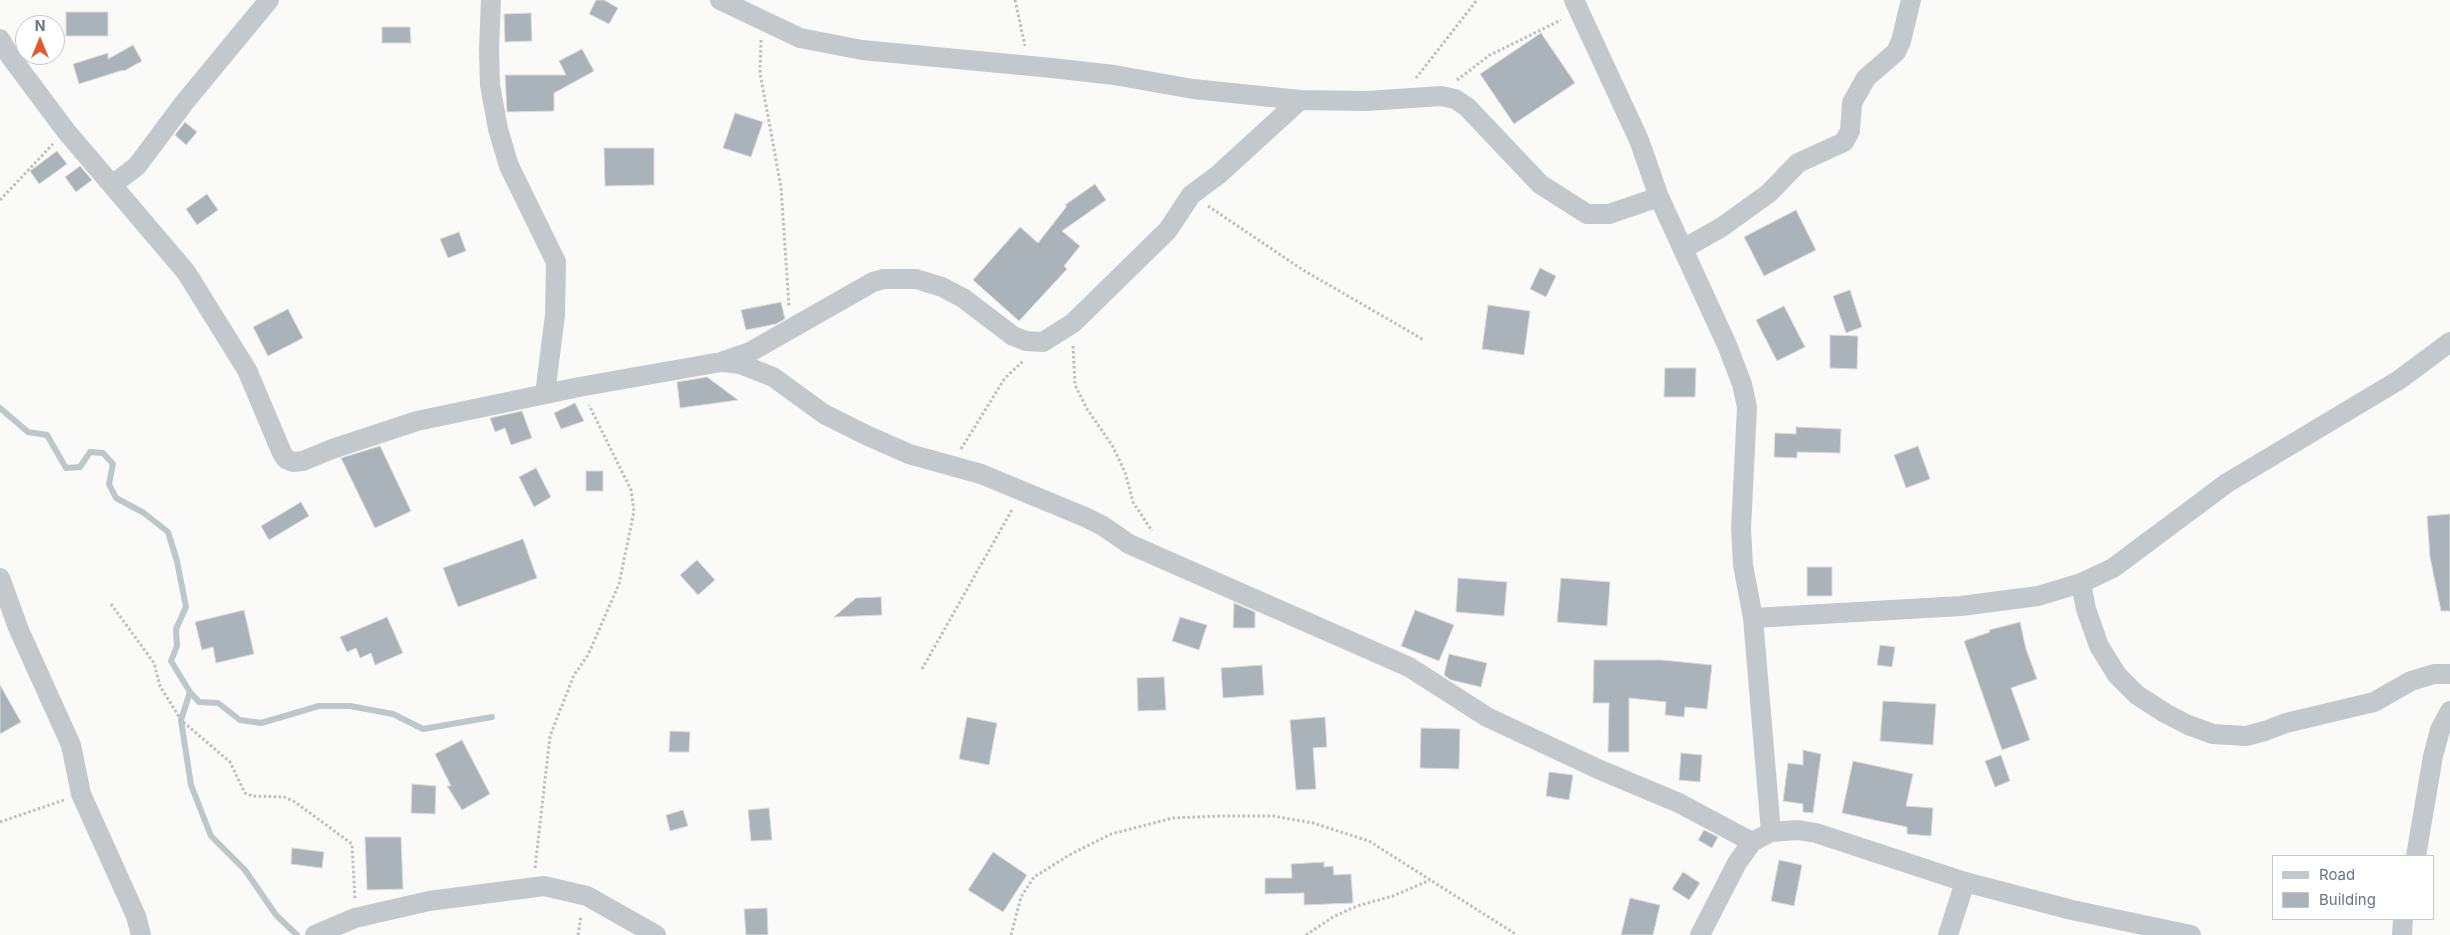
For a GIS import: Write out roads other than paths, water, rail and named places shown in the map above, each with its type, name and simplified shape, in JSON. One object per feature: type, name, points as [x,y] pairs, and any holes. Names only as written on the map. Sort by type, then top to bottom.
[{"type":"street","points":[[112,185],[137,166],[184,103],[269,0]]},
{"type":"street","points":[[491,0],[490,85],[498,129],[509,166],[556,262],[555,315],[545,394]]},
{"type":"street","points":[[720,0],[800,38],[862,50],[1114,75],[1193,89],[1300,100],[1367,101],[1441,96],[1455,99],[1467,107],[1540,184],[1587,214],[1609,214],[1659,197]]},
{"type":"street","points":[[1683,249],[1722,227],[1769,193],[1798,163],[1844,142],[1850,131],[1852,103],[1866,78],[1896,52],[1901,42],[1911,0]]},
{"type":"street","points":[[1576,5],[1639,140],[1659,197],[1730,353],[1748,406],[1741,529],[1743,565],[1753,618],[1771,832]]},
{"type":"street","points":[[0,39],[10,56],[66,131],[186,272],[247,370],[286,459],[293,462],[303,461],[332,449],[417,421],[580,386],[721,362],[750,352],[873,282],[896,277],[916,279],[942,287],[963,298],[1013,336],[1026,341],[1043,342],[1073,323],[1168,230],[1191,195],[1218,176],[1300,100]]},
{"type":"street","points":[[1753,618],[1961,606],[2038,596],[2081,583],[2113,568],[2228,483],[2399,380],[2450,342]]},
{"type":"street","points":[[721,362],[740,364],[773,377],[818,410],[842,424],[908,454],[1022,490],[1103,526],[1129,544],[1409,667],[1487,717],[1598,769],[1679,804],[1752,842]]},
{"type":"street","points":[[0,578],[6,616],[71,746],[81,794],[136,916],[141,935]]},
{"type":"street","points":[[2081,583],[2086,609],[2099,646],[2117,675],[2137,695],[2188,726],[2213,734],[2246,736],[2286,723],[2374,702],[2411,681],[2434,674],[2450,674]]},
{"type":"street","points":[[2416,855],[2433,756],[2440,730],[2450,711]]},
{"type":"street","points":[[1700,935],[1737,863],[1752,842],[1771,832],[1798,830],[1816,833],[1965,882],[2072,910],[2191,935]]},
{"type":"street","points":[[1948,935],[1965,882]]},
{"type":"street","points":[[316,935],[355,918],[429,900],[544,886],[587,896],[656,935]]},
{"type":"street","points":[[2402,935],[2403,920]]},
{"type":"waterway","points":[[0,408],[28,432],[47,435],[66,468],[80,467],[90,452],[103,453],[113,464],[109,484],[116,498],[144,513],[168,532],[177,561],[186,607],[176,629],[177,646],[171,661],[190,692],[199,702],[218,703],[240,720],[261,723],[319,706],[350,706],[393,714],[423,729],[492,717]]},
{"type":"waterway","points":[[190,692],[181,720],[191,785],[211,836],[245,870],[276,915],[297,935]]}]
